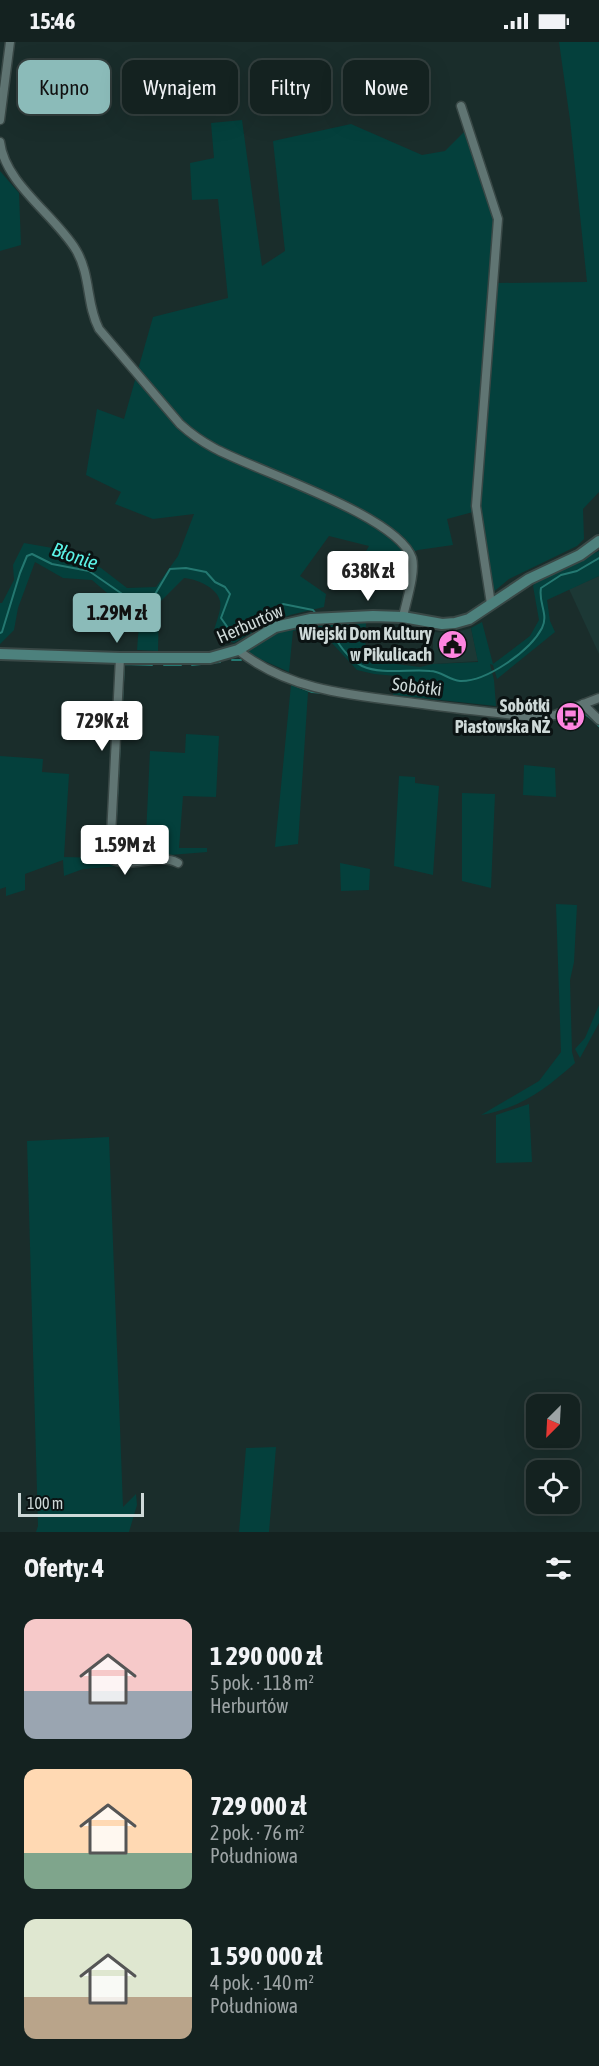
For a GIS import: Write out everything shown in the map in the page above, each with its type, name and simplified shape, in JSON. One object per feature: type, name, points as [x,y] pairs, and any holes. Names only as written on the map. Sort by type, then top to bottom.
[{"type":"street","points":[[0,120],[10,42]]},
{"type":"street","points":[[461,106],[498,219],[476,506],[491,604]]},
{"type":"street","points":[[0,142],[1,153],[10,170],[65,236],[82,261],[95,321],[106,339],[194,437],[215,449],[329,498],[393,534],[404,546],[412,560],[411,581],[403,616]]},
{"type":"street","name":"Herburtów","points":[[0,654],[210,658],[238,650],[276,627],[311,619],[403,616],[442,624],[455,623],[469,618],[529,579],[580,555],[599,541]]},
{"type":"street","name":"Sobótki","points":[[238,650],[248,658],[301,684],[361,696],[531,717],[555,715],[599,698]]},
{"type":"street","points":[[120,658],[111,859],[119,862],[168,859],[178,863]]},
{"type":"street","points":[[583,704],[599,720]]},
{"type":"shaded area","points":[[559,42],[599,42],[599,492],[583,509],[584,539],[577,546],[509,579],[491,594],[480,509],[497,283],[587,282],[570,120]]},
{"type":"shaded area","points":[[242,120],[262,266],[285,251],[273,141],[351,124],[422,155],[445,151],[464,132],[494,220],[473,512],[447,519],[453,545],[418,550],[399,558],[362,590],[347,585],[369,546],[329,536],[300,576],[326,594],[324,607],[290,615],[267,624],[234,643],[214,631],[220,612],[220,601],[215,592],[200,582],[184,578],[159,603],[158,651],[137,650],[140,612],[113,598],[92,580],[63,578],[35,562],[18,608],[14,630],[0,644],[0,603],[14,580],[13,565],[24,543],[64,550],[101,568],[127,588],[156,587],[178,556],[194,514],[153,519],[115,504],[121,492],[86,475],[97,409],[124,419],[153,317],[228,298],[218,199],[192,200],[190,163],[214,158],[211,123]]},
{"type":"shaded area","points":[[0,171],[19,193],[21,245],[0,251]]},
{"type":"shaded area","points":[[599,551],[599,576],[547,600],[550,621],[555,632],[497,679],[493,665],[490,664],[496,706],[393,695],[396,676],[357,670],[316,626],[366,623],[365,660],[420,667],[433,664],[478,662],[471,628],[482,622],[493,664],[530,636],[539,620],[533,586],[539,579]]},
{"type":"shaded area","points":[[599,576],[599,654],[569,589]]},
{"type":"shaded area","points":[[314,623],[316,626],[293,631],[289,672],[248,652],[260,640],[278,632]]},
{"type":"shaded area","points":[[471,628],[478,661],[433,664],[433,632],[453,633]]},
{"type":"shaded area","points":[[291,685],[308,692],[298,844],[275,847]]},
{"type":"shaded area","points":[[186,734],[219,736],[216,797],[183,796],[179,848],[207,848],[207,852],[145,857],[150,751],[185,753]]},
{"type":"shaded area","points":[[0,756],[43,759],[42,772],[69,774],[64,857],[105,858],[120,866],[83,869],[64,876],[63,860],[25,874],[25,890],[6,896],[6,887],[0,889]]},
{"type":"shaded area","points":[[524,765],[555,768],[556,797],[523,795]]},
{"type":"shaded area","points":[[399,776],[415,777],[415,783],[439,786],[433,875],[394,866]]},
{"type":"shaded area","points":[[462,793],[495,794],[491,888],[462,881]]},
{"type":"shaded area","points":[[340,863],[370,869],[369,890],[341,891]]},
{"type":"shaded area","points":[[556,904],[577,905],[574,962],[570,980],[572,1052],[575,1063],[532,1096],[496,1112],[481,1115],[539,1081],[561,1052]]},
{"type":"shaded area","points":[[599,1005],[599,1023],[580,1058],[575,1049],[585,1038]]},
{"type":"shaded area","points":[[529,1104],[532,1162],[496,1163],[496,1115]]},
{"type":"shaded area","points":[[109,1137],[123,1507],[136,1494],[137,1505],[129,1532],[36,1532],[38,1526],[27,1141]]},
{"type":"shaded area","points":[[276,1447],[269,1532],[239,1532],[246,1448]]},
{"type":"waterway","name":"Błonie","points":[[0,633],[20,573],[27,556],[32,554],[52,564],[89,571],[128,598],[154,596],[170,569],[186,568],[206,572],[230,594],[221,618],[228,628],[240,630],[283,604],[313,610],[317,615]]},
{"type":"waterway","name":"Błonie","points":[[323,621],[345,652],[362,666],[386,671],[434,671],[456,680],[470,680],[506,664],[536,637],[544,623],[541,588],[561,575],[577,571],[599,558]]},
{"type":"waterway","points":[[232,660],[241,660]]},
{"type":"waterway","points":[[192,665],[220,662]]},
{"type":"waterway","points":[[114,855],[124,664],[152,665]]},
{"type":"waterway","points":[[164,665],[181,665]]},
{"type":"waterway","points":[[292,684],[312,692],[324,693]]},
{"type":"waterway","points":[[574,712],[584,714],[599,726]]},
{"type":"place","name":"Wiejski Dom Kultury w Pikulicach","points":[[453,644]]},
{"type":"place","name":"Sobótki Piastowska NŻ","points":[[571,716]]}]
